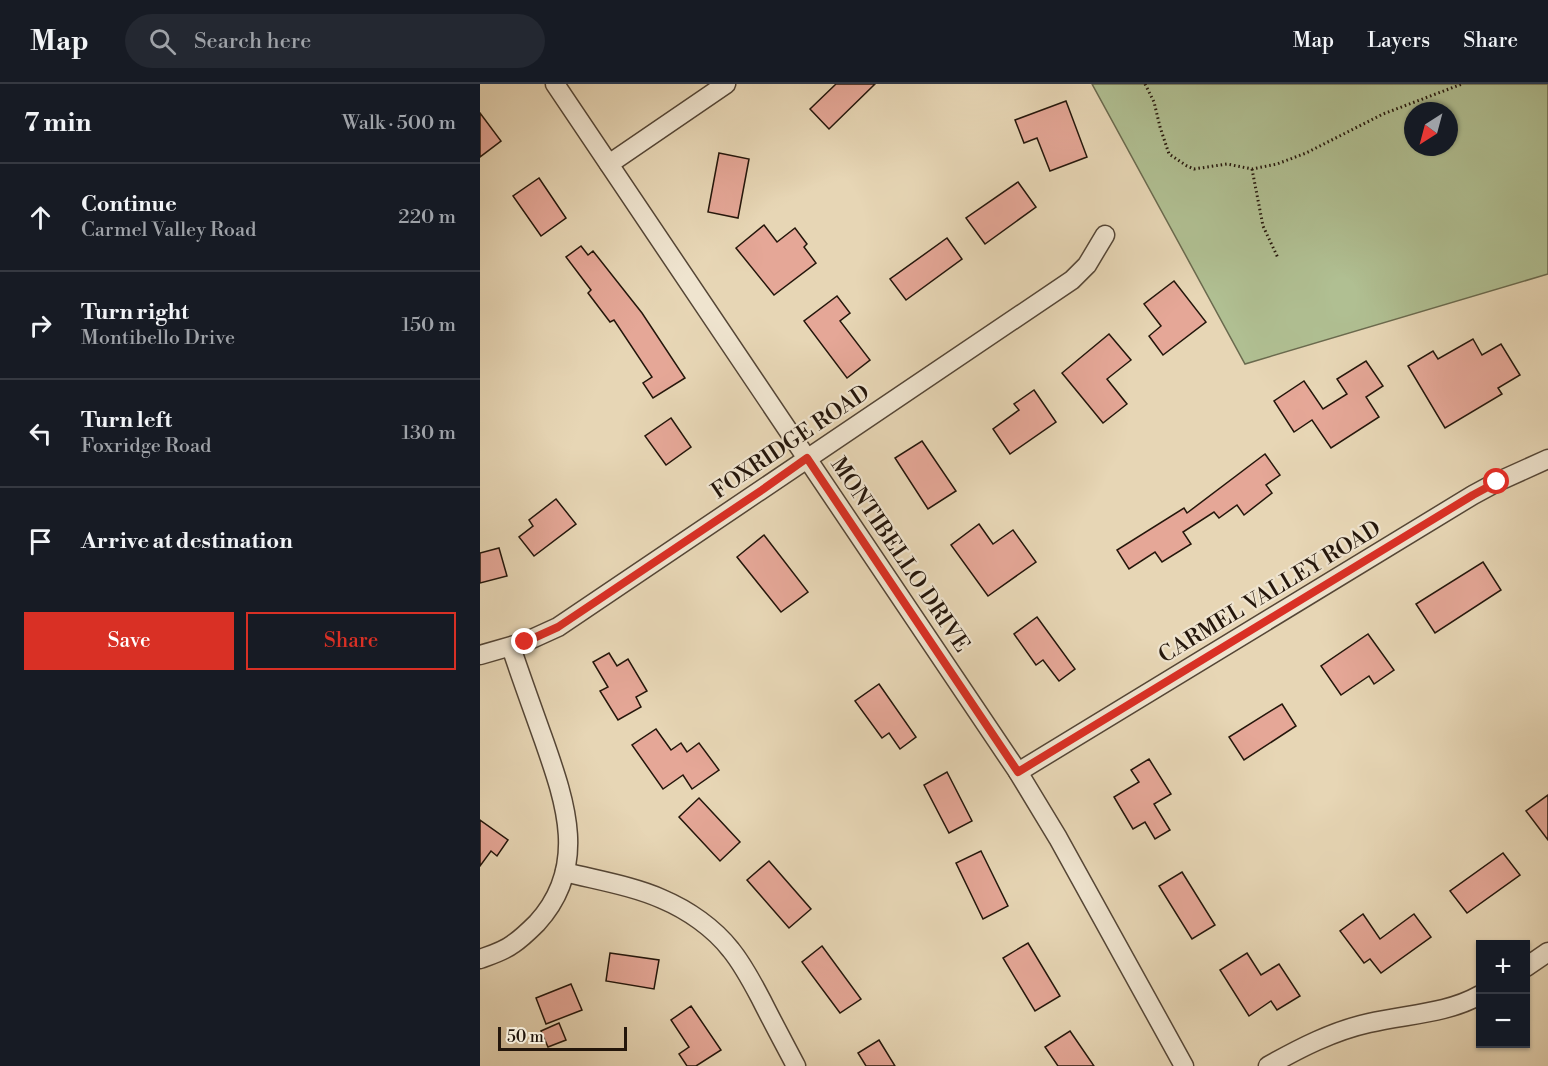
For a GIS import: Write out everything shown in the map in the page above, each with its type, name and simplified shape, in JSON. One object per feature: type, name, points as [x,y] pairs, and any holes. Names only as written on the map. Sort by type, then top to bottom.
[{"type":"street","name":"MONTIBELLO DRIVE","points":[[555,84],[1018,772],[1058,838],[1184,1066]]},
{"type":"street","points":[[609,164],[726,84]]},
{"type":"street","name":"FOXRIDGE ROAD","points":[[480,655],[525,642],[558,627],[762,490],[1072,280],[1087,265],[1105,235]]},
{"type":"street","name":"CARMEL VALLEY ROAD","points":[[1018,772],[1473,495],[1548,459]]},
{"type":"street","points":[[480,959],[513,945],[528,933],[552,904],[565,872],[568,849],[565,807],[511,647]]},
{"type":"street","points":[[565,872],[661,898],[700,920],[732,951],[747,974],[796,1066]]},
{"type":"street","points":[[1530,964],[1548,952]]},
{"type":"street","points":[[1268,1066],[1330,1035],[1368,1023],[1446,1009],[1476,996]]},
{"type":"path","points":[[1145,84],[1154,102],[1169,154],[1194,169],[1227,164],[1252,169],[1277,164],[1306,153],[1383,114],[1462,84]]},
{"type":"path","points":[[1252,169],[1263,226],[1278,258]]},
{"type":"green space","points":[[1092,84],[1548,84],[1548,274],[1245,364]]},
{"type":"building","points":[[836,84],[875,84],[829,129],[810,109]]},
{"type":"building","points":[[1066,101],[1087,157],[1050,171],[1037,138],[1024,143],[1015,120]]},
{"type":"building","points":[[480,113],[501,141],[480,157]]},
{"type":"building","points":[[719,153],[749,159],[738,218],[708,212]]},
{"type":"building","points":[[539,178],[566,218],[541,236],[513,196]]},
{"type":"building","points":[[1018,182],[1036,207],[985,244],[966,218]]},
{"type":"building","points":[[764,225],[777,242],[795,228],[807,244],[804,247],[816,263],[774,295],[736,248]]},
{"type":"building","points":[[947,238],[962,259],[906,300],[890,279]]},
{"type":"building","points":[[581,246],[588,255],[593,251],[642,313],[685,378],[653,398],[643,383],[652,377],[614,320],[610,322],[588,293],[591,290],[566,257]]},
{"type":"building","points":[[1174,281],[1206,322],[1163,355],[1149,336],[1161,326],[1144,304]]},
{"type":"building","points":[[837,296],[850,313],[840,321],[870,360],[847,378],[804,321]]},
{"type":"building","points":[[1109,334],[1131,360],[1107,379],[1127,404],[1103,423],[1062,373]]},
{"type":"building","points":[[1473,339],[1482,355],[1501,344],[1520,375],[1498,388],[1502,394],[1445,428],[1408,366],[1433,351],[1438,359]]},
{"type":"building","points":[[1366,361],[1383,386],[1366,397],[1379,417],[1331,448],[1312,420],[1294,432],[1274,401],[1304,381],[1323,409],[1347,394],[1337,379]]},
{"type":"building","points":[[1034,390],[1056,422],[1010,454],[993,429],[1019,410],[1014,404]]},
{"type":"building","points":[[671,418],[691,447],[666,465],[645,436]]},
{"type":"building","points":[[922,441],[956,491],[928,509],[895,458]]},
{"type":"building","points":[[1265,454],[1280,475],[1266,485],[1272,493],[1244,515],[1237,505],[1219,518],[1214,512],[1183,532],[1191,544],[1162,562],[1155,552],[1129,569],[1117,550],[1184,508],[1187,513]]},
{"type":"building","points":[[556,499],[576,524],[534,556],[519,537],[533,526],[529,520]]},
{"type":"building","points":[[979,524],[993,544],[1013,530],[1036,562],[988,596],[951,545]]},
{"type":"building","points":[[764,535],[808,592],[781,612],[737,557]]},
{"type":"building","points":[[499,548],[507,576],[480,583],[480,553]]},
{"type":"building","points":[[1483,562],[1501,590],[1435,633],[1416,604]]},
{"type":"building","points":[[1037,617],[1075,669],[1059,681],[1043,660],[1036,665],[1014,634]]},
{"type":"building","points":[[1368,634],[1394,670],[1374,684],[1369,676],[1341,695],[1321,666]]},
{"type":"building","points":[[609,653],[617,666],[628,659],[647,691],[636,697],[641,707],[618,720],[600,691],[608,687],[593,662]]},
{"type":"building","points":[[879,684],[916,737],[900,749],[889,733],[882,738],[855,701]]},
{"type":"building","points":[[1282,704],[1296,726],[1244,760],[1229,737]]},
{"type":"building","points":[[656,729],[671,750],[681,743],[687,752],[699,743],[719,770],[692,789],[683,775],[663,789],[632,745]]},
{"type":"building","points":[[1149,759],[1171,794],[1154,804],[1170,830],[1155,839],[1145,822],[1133,829],[1114,797],[1139,782],[1131,770]]},
{"type":"building","points":[[947,772],[972,821],[949,833],[924,785]]},
{"type":"building","points":[[1548,795],[1548,840],[1526,811]]},
{"type":"building","points":[[699,798],[740,842],[720,861],[679,817]]},
{"type":"building","points":[[480,820],[508,840],[497,856],[491,851],[480,866]]},
{"type":"building","points":[[981,851],[1008,906],[983,919],[956,863]]},
{"type":"building","points":[[1503,853],[1520,875],[1467,913],[1450,891]]},
{"type":"building","points":[[769,861],[811,909],[789,928],[747,880]]},
{"type":"building","points":[[1182,872],[1215,925],[1192,939],[1159,886]]},
{"type":"building","points":[[1363,914],[1380,939],[1414,914],[1431,937],[1381,973],[1370,959],[1364,963],[1340,931]]},
{"type":"building","points":[[1028,943],[1060,996],[1035,1011],[1003,958]]},
{"type":"building","points":[[822,946],[861,999],[840,1013],[802,962]]},
{"type":"building","points":[[610,953],[659,960],[654,989],[606,981]]},
{"type":"building","points":[[1247,953],[1261,975],[1279,964],[1300,996],[1277,1010],[1271,1001],[1249,1016],[1220,970]]},
{"type":"building","points":[[571,984],[582,1010],[546,1024],[536,998]]},
{"type":"building","points":[[691,1006],[721,1050],[696,1066],[687,1066],[679,1054],[689,1047],[671,1020]]},
{"type":"building","points":[[559,1023],[566,1040],[548,1047],[541,1031]]},
{"type":"building","points":[[1070,1031],[1094,1066],[1058,1066],[1045,1047]]},
{"type":"building","points":[[879,1040],[895,1066],[866,1066],[858,1053]]},
{"type":"route","points":[[525,642],[558,627],[807,458],[1018,772],[1497,482]]}]
